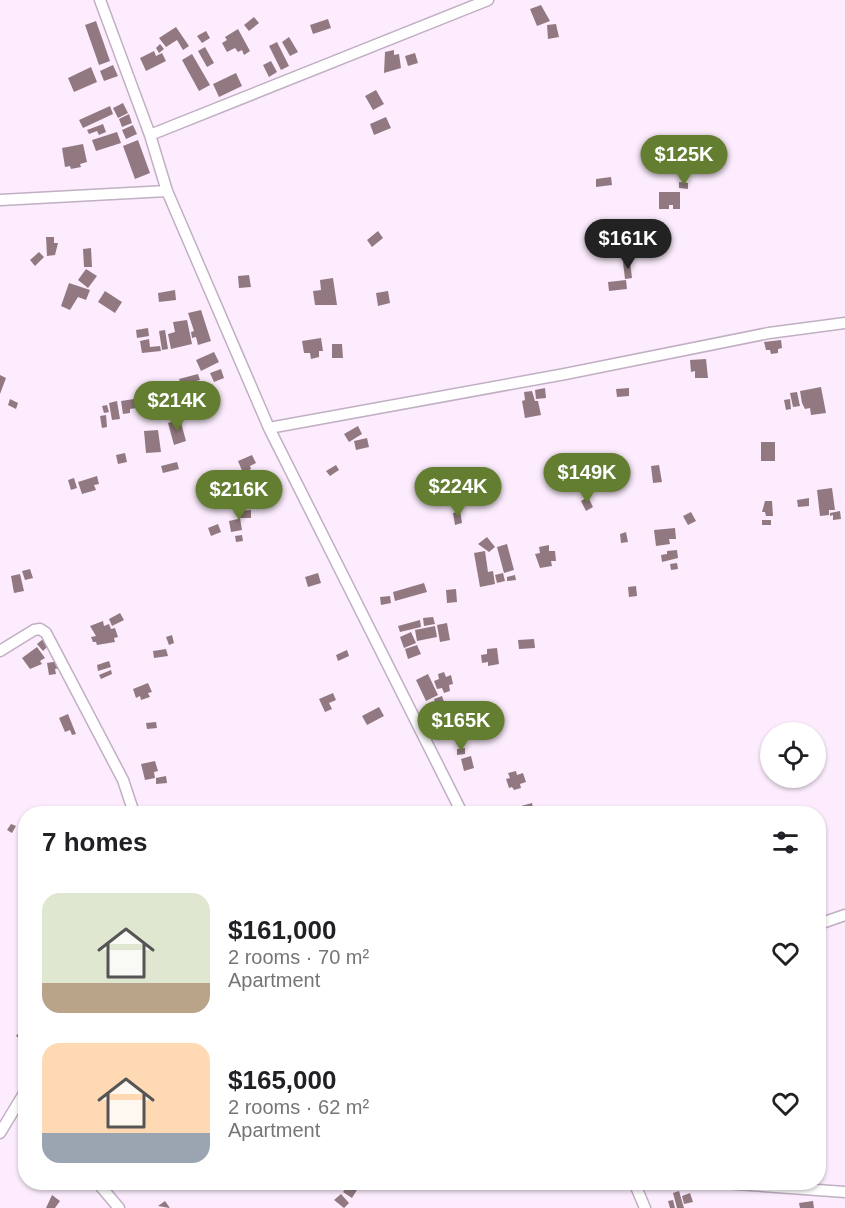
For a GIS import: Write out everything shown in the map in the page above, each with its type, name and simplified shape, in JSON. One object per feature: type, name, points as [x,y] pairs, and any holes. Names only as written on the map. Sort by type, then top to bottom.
[{"type":"street","points":[[100,0],[150,135],[166,191],[269,428],[458,806]]},
{"type":"street","points":[[150,135],[488,0]]},
{"type":"street","points":[[0,200],[166,191]]},
{"type":"street","points":[[269,428],[565,374],[769,333],[845,323]]},
{"type":"street","points":[[0,651],[34,630],[40,629],[46,633],[123,780],[132,806]]},
{"type":"street","points":[[826,922],[845,915]]},
{"type":"street","points":[[0,1133],[18,1113]]},
{"type":"street","points":[[104,1190],[119,1208]]},
{"type":"street","points":[[637,1190],[645,1208]]},
{"type":"street","points":[[818,1190],[845,1192]]},
{"type":"building","points":[[541,5],[550,21],[537,26],[530,9]]},
{"type":"building","points":[[254,17],[259,23],[249,31],[244,25]]},
{"type":"building","points":[[328,19],[331,28],[313,34],[310,25]]},
{"type":"building","points":[[96,21],[110,61],[99,65],[85,25]]},
{"type":"building","points":[[556,24],[559,37],[548,39],[547,25]]},
{"type":"building","points":[[176,27],[189,46],[183,50],[177,40],[166,47],[159,38]]},
{"type":"building","points":[[238,29],[250,51],[244,55],[242,50],[238,52],[235,48],[227,52],[222,43],[227,40],[225,37]]},
{"type":"building","points":[[206,31],[210,38],[202,43],[197,36]]},
{"type":"building","points":[[289,37],[298,52],[290,56],[282,42]]},
{"type":"building","points":[[277,42],[289,66],[281,70],[269,46]]},
{"type":"building","points":[[160,44],[164,49],[159,53],[156,48]]},
{"type":"building","points":[[205,47],[214,63],[207,67],[198,51]]},
{"type":"building","points":[[394,50],[394,55],[399,54],[401,68],[384,73],[385,52]]},
{"type":"building","points":[[154,51],[156,56],[162,53],[166,61],[146,71],[140,58]]},
{"type":"building","points":[[415,53],[418,63],[408,66],[405,56]]},
{"type":"building","points":[[192,54],[210,85],[199,91],[182,60]]},
{"type":"building","points":[[271,61],[277,72],[269,77],[263,65]]},
{"type":"building","points":[[113,65],[118,76],[104,81],[100,71]]},
{"type":"building","points":[[91,67],[97,82],[74,92],[68,78]]},
{"type":"building","points":[[236,73],[242,86],[219,97],[213,84]]},
{"type":"building","points":[[376,90],[384,104],[373,110],[365,96]]},
{"type":"building","points":[[123,103],[128,113],[118,118],[113,108]]},
{"type":"building","points":[[110,106],[113,114],[83,128],[79,120]]},
{"type":"building","points":[[129,114],[132,123],[122,127],[119,119]]},
{"type":"building","points":[[386,117],[391,128],[374,135],[370,124]]},
{"type":"building","points":[[103,124],[106,132],[99,135],[97,131],[89,134],[87,130]]},
{"type":"building","points":[[133,125],[137,134],[126,139],[122,130]]},
{"type":"building","points":[[117,132],[121,143],[96,151],[92,140]]},
{"type":"building","points":[[138,140],[150,173],[135,179],[123,146]]},
{"type":"building","points":[[83,144],[87,162],[80,164],[81,167],[71,169],[70,166],[65,167],[62,148]]},
{"type":"building","points":[[611,177],[612,185],[596,187],[596,179]]},
{"type":"building","points":[[679,182],[688,183],[688,189],[679,188]]},
{"type":"building","points":[[659,192],[680,192],[680,209],[673,209],[673,205],[669,205],[669,209],[659,209]]},
{"type":"building","points":[[378,231],[383,238],[372,247],[367,240]]},
{"type":"building","points":[[46,237],[54,237],[54,243],[58,243],[55,255],[47,256]]},
{"type":"building","points":[[91,248],[92,267],[84,267],[83,249]]},
{"type":"building","points":[[39,252],[44,257],[35,266],[30,260]]},
{"type":"building","points":[[630,261],[632,278],[625,279],[623,262]]},
{"type":"building","points":[[86,269],[97,276],[88,288],[78,280]]},
{"type":"building","points":[[249,275],[251,287],[239,288],[238,276]]},
{"type":"building","points":[[333,278],[337,305],[315,305],[313,291],[321,290],[320,280]]},
{"type":"building","points":[[626,280],[627,289],[609,291],[608,282]]},
{"type":"building","points":[[69,283],[90,290],[86,300],[78,297],[70,310],[61,306]]},
{"type":"building","points":[[175,290],[176,300],[159,302],[158,293]]},
{"type":"building","points":[[105,291],[122,302],[115,313],[98,302]]},
{"type":"building","points":[[388,291],[390,303],[378,306],[376,293]]},
{"type":"building","points":[[201,310],[211,341],[198,345],[196,337],[192,338],[191,332],[194,331],[188,313]]},
{"type":"building","points":[[187,320],[192,344],[171,349],[168,334],[175,332],[173,322]]},
{"type":"building","points":[[148,328],[149,336],[137,338],[136,330]]},
{"type":"building","points":[[165,330],[168,349],[162,350],[159,331]]},
{"type":"building","points":[[321,338],[323,351],[319,351],[319,357],[311,359],[310,353],[304,353],[302,341]]},
{"type":"building","points":[[149,339],[150,347],[160,346],[161,351],[142,353],[140,341]]},
{"type":"building","points":[[781,340],[782,348],[778,349],[778,353],[771,354],[770,350],[766,350],[764,342]]},
{"type":"building","points":[[332,344],[342,344],[343,358],[332,358]]},
{"type":"building","points":[[214,352],[219,362],[201,371],[196,360]]},
{"type":"building","points":[[706,359],[708,378],[695,378],[695,371],[691,372],[690,360]]},
{"type":"building","points":[[221,369],[224,378],[214,382],[210,373]]},
{"type":"building","points":[[198,374],[200,380],[181,385],[179,379]]},
{"type":"building","points":[[0,375],[6,378],[0,394]]},
{"type":"building","points":[[208,383],[209,394],[205,394],[205,398],[197,398],[197,394],[193,394],[192,384]]},
{"type":"building","points":[[821,387],[826,413],[811,415],[810,408],[805,409],[802,403],[800,391]]},
{"type":"building","points":[[545,388],[546,398],[536,399],[535,390]]},
{"type":"building","points":[[629,388],[629,396],[617,397],[616,389]]},
{"type":"building","points":[[156,391],[160,398],[148,404],[145,397]]},
{"type":"building","points":[[532,391],[535,401],[538,401],[541,415],[525,418],[522,401],[525,400],[524,392]]},
{"type":"building","points":[[797,392],[800,406],[793,407],[790,393]]},
{"type":"building","points":[[10,399],[18,403],[16,409],[8,405]]},
{"type":"building","points":[[134,399],[136,408],[130,409],[130,413],[123,414],[121,401]]},
{"type":"building","points":[[790,399],[791,409],[786,410],[784,400]]},
{"type":"building","points":[[117,401],[120,419],[112,420],[109,403]]},
{"type":"building","points":[[107,405],[109,412],[104,413],[102,406]]},
{"type":"building","points":[[106,415],[107,427],[102,428],[100,416]]},
{"type":"building","points":[[180,419],[186,441],[174,445],[168,423]]},
{"type":"building","points":[[358,426],[362,434],[349,442],[344,434]]},
{"type":"building","points":[[158,430],[161,452],[146,453],[144,431]]},
{"type":"building","points":[[367,438],[369,447],[356,450],[354,441]]},
{"type":"building","points":[[761,442],[775,442],[775,461],[761,461]]},
{"type":"building","points":[[125,453],[127,462],[118,464],[116,455]]},
{"type":"building","points":[[252,455],[256,463],[243,473],[238,461]]},
{"type":"building","points":[[177,462],[179,469],[163,473],[161,466]]},
{"type":"building","points":[[336,465],[339,470],[330,476],[326,471]]},
{"type":"building","points":[[659,465],[662,482],[653,483],[651,466]]},
{"type":"building","points":[[97,476],[99,484],[94,485],[96,490],[82,494],[78,482]]},
{"type":"building","points":[[74,478],[77,488],[71,490],[68,480]]},
{"type":"building","points":[[832,488],[835,510],[829,510],[829,515],[820,516],[817,490]]},
{"type":"building","points":[[588,497],[593,507],[586,511],[581,501]]},
{"type":"building","points":[[809,498],[809,506],[798,507],[797,500]]},
{"type":"building","points":[[765,501],[772,501],[773,516],[766,516],[765,512],[762,512]]},
{"type":"building","points":[[251,510],[251,518],[240,518],[242,530],[231,532],[229,521],[238,519],[238,511]]},
{"type":"building","points":[[460,511],[462,523],[455,525],[453,513]]},
{"type":"building","points":[[840,511],[841,519],[833,520],[833,515],[830,516],[830,513]]},
{"type":"building","points":[[691,512],[696,521],[688,525],[683,516]]},
{"type":"building","points":[[762,520],[771,520],[771,525],[762,525]]},
{"type":"building","points":[[218,524],[221,532],[211,536],[208,528]]},
{"type":"building","points":[[675,528],[676,539],[669,539],[670,544],[656,546],[654,530]]},
{"type":"building","points":[[626,532],[628,542],[621,543],[620,534]]},
{"type":"building","points":[[242,535],[243,541],[236,542],[235,536]]},
{"type":"building","points":[[487,537],[495,547],[489,552],[478,544]]},
{"type":"building","points":[[507,544],[514,570],[504,573],[497,547]]},
{"type":"building","points":[[549,545],[549,551],[555,551],[556,561],[551,561],[552,566],[540,568],[535,554],[540,553],[539,547]]},
{"type":"building","points":[[677,550],[678,558],[662,562],[661,555],[667,554],[667,551]]},
{"type":"building","points":[[485,551],[488,572],[493,571],[495,584],[480,587],[474,553]]},
{"type":"building","points":[[677,563],[678,569],[671,570],[670,564]]},
{"type":"building","points":[[30,569],[33,578],[25,580],[22,571]]},
{"type":"building","points":[[318,573],[321,583],[308,587],[305,577]]},
{"type":"building","points":[[503,573],[505,581],[497,583],[495,575]]},
{"type":"building","points":[[20,574],[24,591],[14,593],[11,576]]},
{"type":"building","points":[[515,575],[516,580],[507,581],[507,577]]},
{"type":"building","points":[[424,583],[427,592],[395,601],[393,592]]},
{"type":"building","points":[[636,586],[637,596],[629,597],[628,587]]},
{"type":"building","points":[[456,589],[457,602],[447,603],[446,590]]},
{"type":"building","points":[[390,596],[391,603],[381,605],[380,597]]},
{"type":"building","points":[[120,613],[124,620],[112,626],[109,619]]},
{"type":"building","points":[[433,617],[435,624],[424,626],[423,618]]},
{"type":"building","points":[[420,620],[421,627],[400,632],[398,626]]},
{"type":"building","points":[[103,621],[104,626],[109,624],[111,629],[115,628],[118,637],[114,638],[115,642],[97,645],[91,637],[96,636],[90,626]]},
{"type":"building","points":[[447,623],[450,640],[440,642],[437,625]]},
{"type":"building","points":[[435,626],[437,637],[417,641],[415,630]]},
{"type":"building","points":[[411,632],[416,643],[404,648],[400,637]]},
{"type":"building","points":[[172,635],[174,643],[169,645],[166,637]]},
{"type":"building","points":[[43,639],[49,645],[43,651],[37,644]]},
{"type":"building","points":[[534,639],[535,648],[519,649],[518,640]]},
{"type":"building","points":[[417,645],[421,654],[408,659],[405,649]]},
{"type":"building","points":[[37,647],[45,658],[40,661],[42,664],[30,669],[22,658]]},
{"type":"building","points":[[497,648],[499,664],[488,666],[488,662],[482,663],[481,655],[487,654],[487,649]]},
{"type":"building","points":[[166,649],[168,656],[154,658],[153,651]]},
{"type":"building","points":[[347,650],[349,656],[338,661],[336,655]]},
{"type":"building","points":[[59,661],[61,668],[55,669],[56,674],[49,675],[47,663]]},
{"type":"building","points":[[109,661],[111,667],[98,671],[97,665]]},
{"type":"building","points":[[111,670],[112,674],[101,679],[99,675]]},
{"type":"building","points":[[444,672],[446,677],[451,675],[453,684],[449,685],[450,691],[444,693],[442,688],[437,689],[434,681],[439,679],[438,674]]},
{"type":"building","points":[[428,674],[438,695],[426,701],[416,680]]},
{"type":"building","points":[[148,683],[152,692],[148,693],[150,697],[141,700],[140,696],[136,698],[133,689]]},
{"type":"building","points":[[333,693],[336,700],[329,703],[332,709],[325,712],[319,699]]},
{"type":"building","points":[[442,696],[454,730],[446,734],[434,699]]},
{"type":"building","points":[[379,707],[384,716],[367,725],[362,716]]},
{"type":"building","points":[[68,714],[76,734],[72,735],[70,730],[65,732],[59,718]]},
{"type":"building","points":[[462,715],[463,720],[470,719],[471,726],[457,732],[455,717]]},
{"type":"building","points":[[156,722],[157,728],[147,729],[146,723]]},
{"type":"building","points":[[465,748],[465,754],[457,755],[457,749]]},
{"type":"building","points":[[471,756],[474,768],[464,771],[461,759]]},
{"type":"building","points":[[155,761],[158,771],[154,772],[155,778],[145,780],[141,764]]},
{"type":"building","points":[[516,771],[517,775],[523,773],[526,782],[520,784],[521,788],[514,790],[512,787],[509,788],[506,779],[510,778],[508,773]]},
{"type":"building","points":[[166,776],[167,783],[156,784],[156,778]]},
{"type":"building","points":[[11,824],[16,826],[12,833],[7,830]]},
{"type":"building","points":[[344,1190],[357,1190],[352,1198],[343,1192]]},
{"type":"building","points":[[679,1191],[684,1208],[677,1208],[673,1193]]},
{"type":"building","points":[[690,1193],[693,1202],[684,1204],[682,1196]]},
{"type":"building","points":[[341,1194],[349,1203],[344,1208],[334,1200]]},
{"type":"building","points":[[52,1195],[60,1201],[55,1208],[46,1208]]},
{"type":"building","points":[[673,1200],[675,1208],[670,1208],[668,1201]]},
{"type":"building","points":[[165,1201],[170,1208],[158,1206]]},
{"type":"building","points":[[813,1201],[814,1208],[800,1208],[799,1203]]}]
